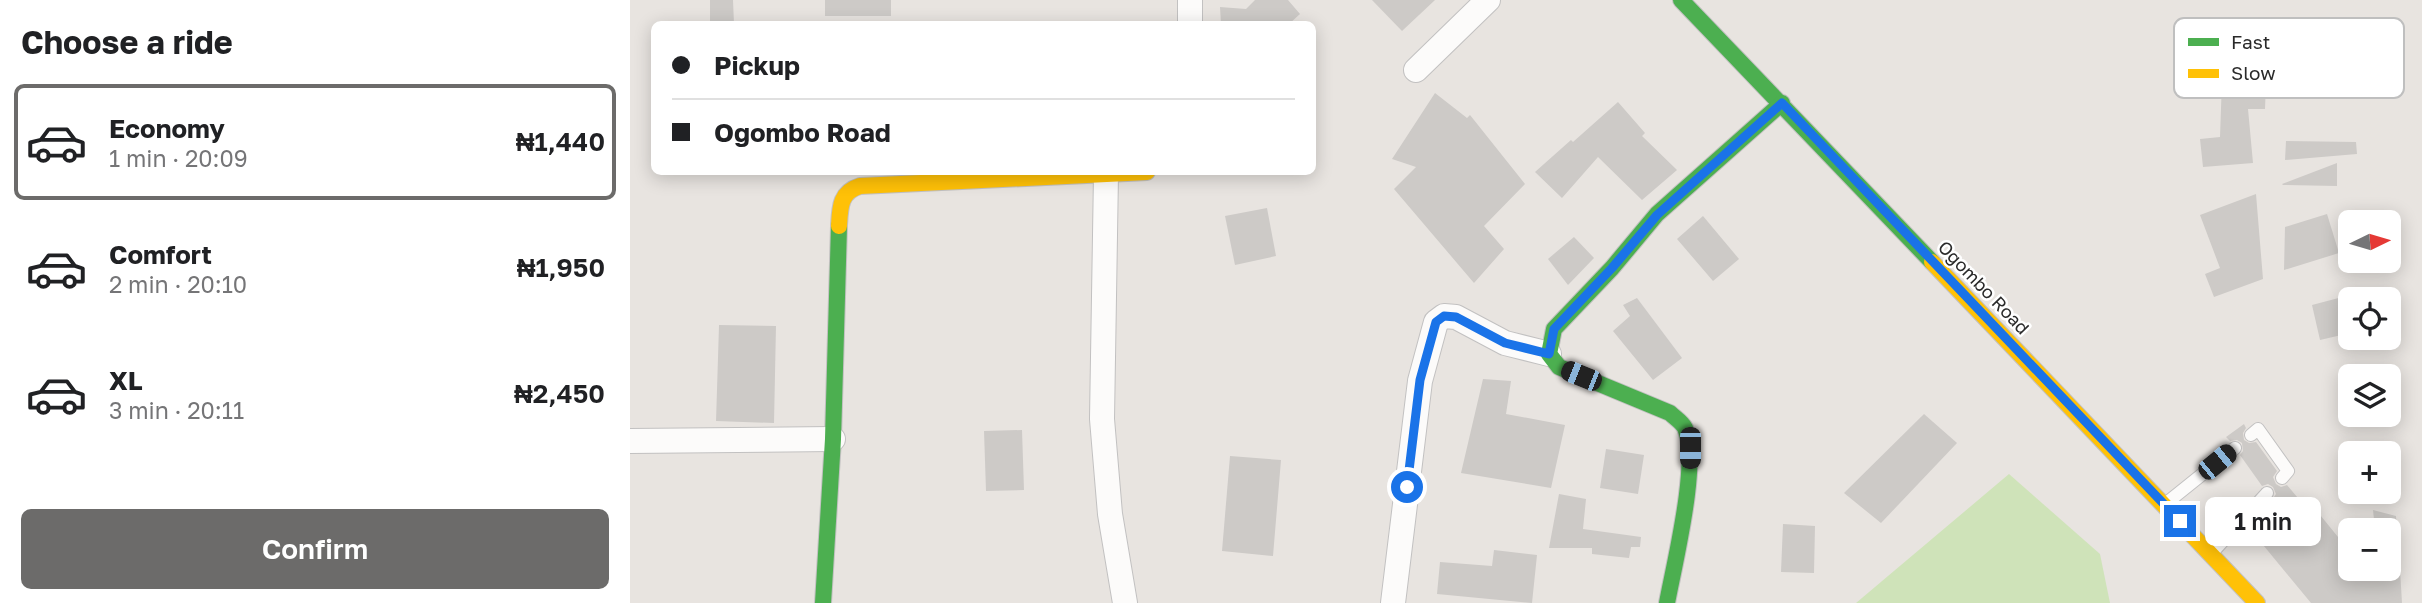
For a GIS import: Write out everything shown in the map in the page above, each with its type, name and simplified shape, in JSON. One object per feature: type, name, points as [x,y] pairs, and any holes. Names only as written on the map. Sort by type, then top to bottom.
[{"type":"street","points":[[1190,21],[1191,0]]},
{"type":"street","points":[[1416,70],[1488,0]]},
{"type":"street","name":"Ogombo Road","points":[[1681,0],[2257,603]]},
{"type":"street","points":[[1549,354],[1554,329],[1612,268],[1657,215],[1782,103]]},
{"type":"street","points":[[823,603],[833,439],[840,208],[843,195],[850,188],[860,186],[1085,175]]},
{"type":"street","points":[[1105,175],[1102,419],[1110,514],[1125,603]]},
{"type":"street","points":[[1393,603],[1420,380],[1436,322],[1444,316],[1456,317],[1505,343],[1549,354],[1559,367],[1670,412],[1684,425],[1689,436],[1690,475],[1667,603]]},
{"type":"street","points":[[630,441],[833,439]]},
{"type":"lane","points":[[2251,435],[2258,429],[2288,471],[2282,478]]},
{"type":"lane","points":[[2164,505],[2235,448]]},
{"type":"lane","points":[[2211,554],[2267,494]]},
{"type":"green space","points":[[2009,474],[2100,554],[2110,603],[1856,603]]},
{"type":"building","points":[[710,0],[733,0],[734,21],[710,21]]},
{"type":"building","points":[[825,0],[891,0],[891,16],[825,16]]},
{"type":"building","points":[[1255,0],[1288,0],[1300,14],[1292,21],[1221,21],[1220,7],[1246,9]]},
{"type":"building","points":[[1372,0],[1435,0],[1402,31]]},
{"type":"building","points":[[1435,93],[1467,118],[1470,115],[1525,184],[1484,226],[1504,249],[1474,283],[1394,189],[1416,167],[1392,159]]},
{"type":"building","points":[[2221,98],[2265,98],[2265,109],[2248,109],[2253,163],[2203,167],[2200,139],[2220,137]]},
{"type":"building","points":[[1618,102],[1645,133],[1642,136],[1677,170],[1642,200],[1598,157],[1562,198],[1535,172]]},
{"type":"building","points":[[2286,141],[2356,142],[2357,154],[2285,160]]},
{"type":"building","points":[[2337,163],[2337,186],[2282,184]]},
{"type":"building","points":[[2256,194],[2263,279],[2214,297],[2205,274],[2220,268],[2200,215]]},
{"type":"building","points":[[1267,208],[1276,256],[1235,265],[1225,216]]},
{"type":"building","points":[[2327,214],[2338,253],[2284,270],[2285,227]]},
{"type":"building","points":[[1703,216],[1739,259],[1713,281],[1677,239]]},
{"type":"building","points":[[1574,237],[1594,258],[1568,285],[1548,259]]},
{"type":"building","points":[[1637,298],[1682,358],[1653,380],[1613,331],[1630,316],[1623,305]]},
{"type":"building","points":[[2338,298],[2338,336],[2320,340],[2312,305]]},
{"type":"building","points":[[719,325],[776,326],[774,423],[716,421]]},
{"type":"building","points":[[1483,379],[1511,381],[1506,414],[1565,425],[1551,488],[1461,473]]},
{"type":"building","points":[[1924,414],[1957,443],[1881,523],[1844,493]]},
{"type":"building","points":[[2244,424],[2244,440],[2249,443],[2256,442],[2277,471],[2273,477],[2276,484],[2281,487],[2287,485],[2303,504],[2308,500],[2338,537],[2338,581],[2401,581],[2402,603],[2311,603],[2259,540],[2285,518],[2272,500],[2276,494],[2273,487],[2268,484],[2262,486],[2240,455],[2243,451],[2242,443],[2237,440],[2230,441],[2226,437]]},
{"type":"building","points":[[1022,430],[1024,490],[986,491],[984,431]]},
{"type":"building","points":[[1606,449],[1644,455],[1638,494],[1600,488]]},
{"type":"building","points":[[1230,456],[1281,460],[1273,556],[1222,551]]},
{"type":"building","points":[[1559,494],[1586,499],[1583,529],[1641,537],[1640,547],[1631,547],[1629,558],[1592,554],[1592,548],[1549,548]]},
{"type":"building","points":[[2373,510],[2396,518],[2374,518]]},
{"type":"building","points":[[1783,524],[1815,526],[1814,573],[1781,572]]},
{"type":"building","points":[[1494,550],[1537,555],[1532,603],[1437,594],[1440,562],[1492,566]]},
{"type":"traffic: fast","points":[[1681,0],[1932,262]]},
{"type":"traffic: fast","points":[[1667,603],[1688,488],[1689,443],[1685,428],[1670,413],[1559,367],[1549,354],[1554,329],[1612,268],[1657,214],[1782,103]]},
{"type":"traffic: fast","points":[[823,603],[833,439],[839,226]]},
{"type":"traffic: slow","points":[[839,226],[842,201],[848,192],[860,186],[1086,175]]},
{"type":"traffic: slow","points":[[1932,262],[2257,603]]},
{"type":"route","points":[[1407,487],[1420,380],[1436,322],[1444,316],[1456,317],[1505,343],[1549,354],[1554,329],[1612,268],[1657,215],[1782,103],[2180,521]]}]
